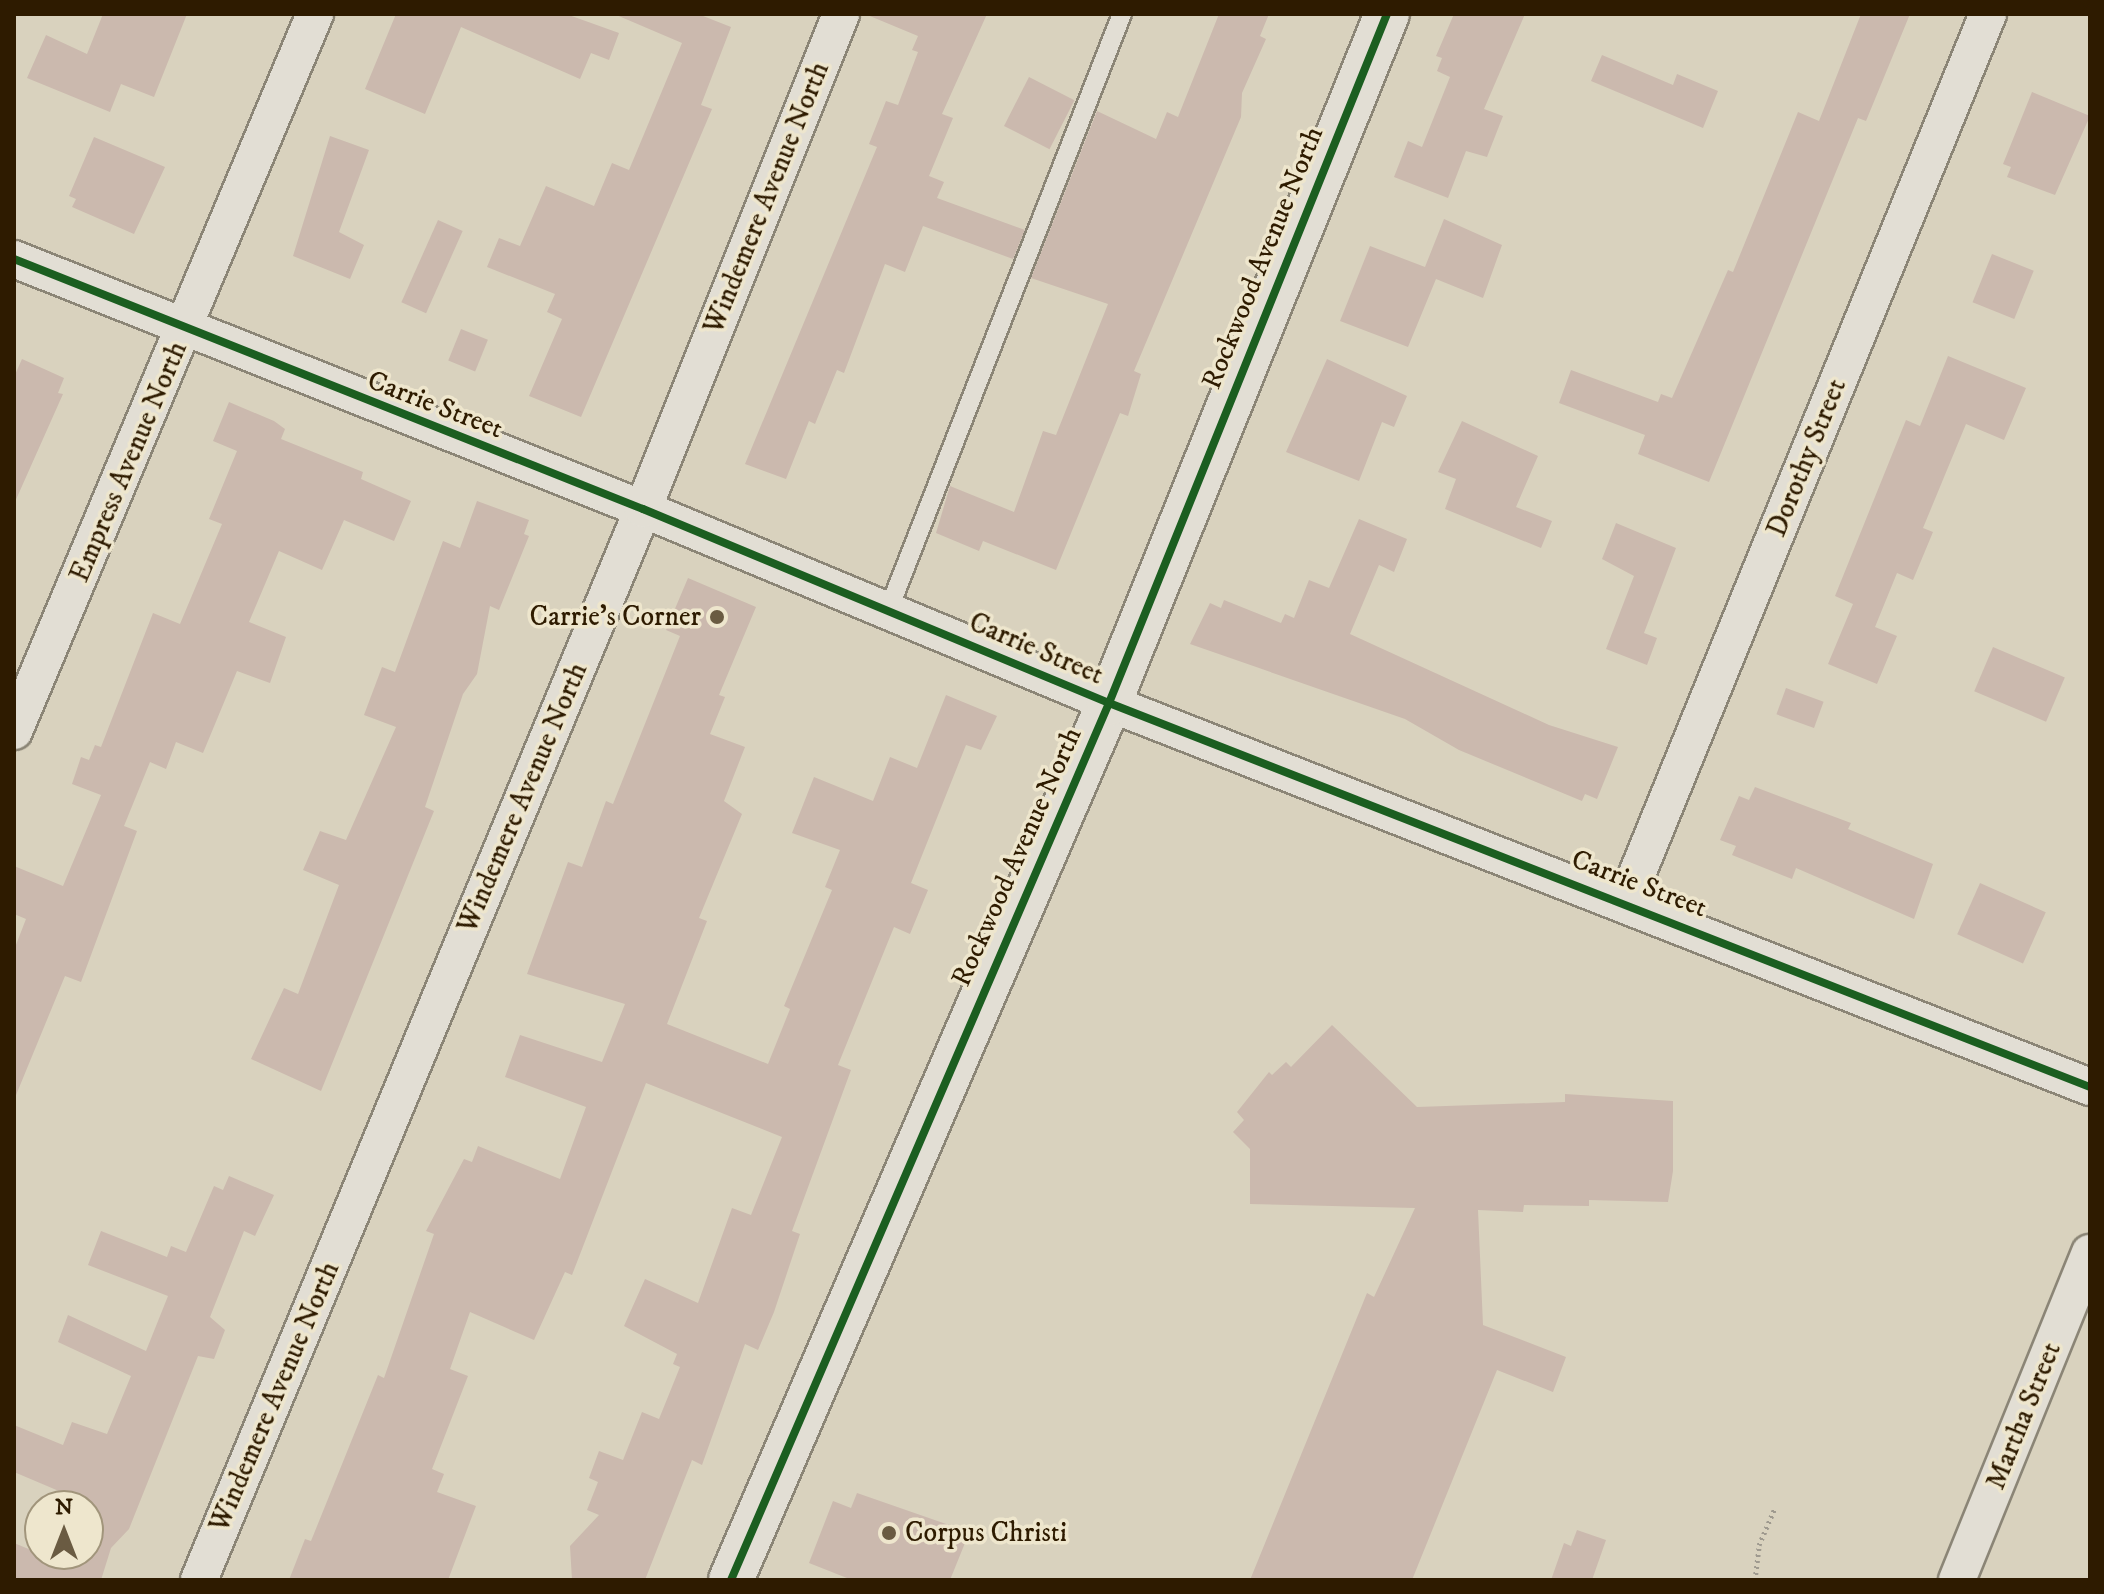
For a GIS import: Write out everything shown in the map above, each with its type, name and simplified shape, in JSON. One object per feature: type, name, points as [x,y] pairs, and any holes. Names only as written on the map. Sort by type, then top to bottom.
[{"type":"street","name":"Empress Avenue North","points":[[14,731],[185,331],[315,14]]},
{"type":"street","name":"Windemere Avenue North","points":[[199,1580],[643,509],[841,14]]},
{"type":"street","name":"Rockwood Avenue North","points":[[731,1580],[1109,703],[1387,14]]},
{"type":"street","name":"Dorothy Street","points":[[1626,901],[1988,14]]},
{"type":"street","name":"Carrie Street","points":[[14,259],[185,331],[643,509],[1109,703],[1626,901],[2090,1087]]},
{"type":"street","name":"Martha Street","points":[[1957,1580],[2090,1253]]},
{"type":"lane","points":[[888,611],[1122,14]]},
{"type":"path","points":[[1755,1580],[1759,1545],[1775,1508]]},
{"type":"building","points":[[103,14],[187,14],[154,97],[121,84],[110,112],[27,78],[46,35],[87,54]]},
{"type":"building","points":[[396,14],[566,14],[619,33],[609,60],[591,53],[580,79],[461,27],[425,114],[365,89]]},
{"type":"building","points":[[614,14],[698,14],[731,27],[701,105],[712,109],[581,417],[529,396],[562,319],[547,312],[555,294],[487,267],[499,238],[520,246],[546,186],[594,206],[612,163],[629,170],[682,43]]},
{"type":"building","points":[[865,14],[987,14],[942,114],[953,118],[929,176],[944,182],[937,198],[1025,230],[1013,259],[923,226],[905,272],[885,264],[844,373],[837,370],[815,424],[809,421],[786,479],[745,464],[877,147],[869,144],[886,101],[898,105],[918,52],[912,50],[918,36]]},
{"type":"building","points":[[1219,14],[1269,14],[1260,36],[1266,39],[1242,93],[1241,117],[1134,371],[1141,374],[1128,416],[1120,413],[1056,570],[983,541],[979,551],[936,533],[950,486],[1014,512],[1043,431],[1056,435],[1108,304],[1031,278],[1097,111],[1156,139],[1167,112],[1178,117]]},
{"type":"building","points":[[1454,14],[1525,14],[1484,109],[1503,116],[1487,157],[1466,151],[1448,198],[1394,177],[1408,141],[1422,147],[1450,77],[1437,71],[1442,58],[1436,56]]},
{"type":"building","points":[[1861,14],[1910,14],[1866,121],[1858,118],[1709,482],[1638,454],[1645,435],[1559,403],[1571,370],[1658,402],[1661,394],[1672,398],[1728,270],[1733,272],[1798,112],[1819,121]]},
{"type":"building","points":[[1602,55],[1673,85],[1677,74],[1718,91],[1703,128],[1591,81]]},
{"type":"building","points":[[1029,77],[1074,100],[1049,149],[1004,126]]},
{"type":"building","points":[[2032,92],[2090,116],[2055,195],[2007,177],[2011,167],[2003,164]]},
{"type":"building","points":[[330,136],[369,150],[339,232],[364,245],[350,279],[293,256]]},
{"type":"building","points":[[94,137],[165,167],[134,234],[72,207],[76,199],[69,196]]},
{"type":"building","points":[[1444,219],[1502,245],[1483,298],[1436,279],[1408,347],[1340,321],[1370,246],[1425,267]]},
{"type":"building","points":[[438,220],[463,231],[426,313],[401,302]]},
{"type":"building","points":[[1992,254],[2034,271],[2014,319],[1973,302]]},
{"type":"building","points":[[461,329],[488,340],[475,371],[448,361]]},
{"type":"building","points":[[1948,356],[2026,388],[2004,440],[1966,424],[1923,528],[1933,532],[1913,580],[1897,573],[1875,627],[1897,636],[1877,684],[1828,664],[1853,604],[1835,596],[1906,420],[1920,426]]},
{"type":"building","points":[[22,359],[64,378],[58,393],[63,394],[14,504],[14,377]]},
{"type":"building","points":[[1327,359],[1407,396],[1394,427],[1382,422],[1359,481],[1286,452]]},
{"type":"building","points":[[229,402],[274,421],[285,429],[281,439],[363,472],[361,479],[411,501],[394,541],[344,520],[322,570],[279,551],[249,622],[286,637],[270,683],[237,671],[203,753],[176,742],[166,769],[150,762],[124,826],[137,831],[81,982],[65,976],[14,1100],[14,950],[26,919],[14,914],[14,866],[63,886],[101,795],[72,784],[81,757],[89,760],[95,745],[101,747],[153,613],[180,624],[222,524],[209,519],[237,451],[213,441]]},
{"type":"building","points":[[1462,421],[1538,456],[1516,507],[1552,521],[1541,548],[1445,509],[1456,479],[1438,472]]},
{"type":"building","points":[[477,501],[529,520],[524,534],[529,536],[499,610],[490,606],[477,674],[463,694],[425,807],[434,811],[321,1091],[251,1059],[284,988],[298,994],[339,885],[303,870],[320,831],[346,840],[396,727],[364,715],[382,667],[395,672],[443,541],[460,548]]},
{"type":"building","points":[[1359,519],[1407,539],[1394,572],[1379,565],[1350,634],[1549,725],[1618,747],[1597,799],[1585,794],[1582,801],[1459,750],[1405,719],[1190,644],[1210,603],[1221,608],[1224,600],[1281,623],[1285,614],[1294,618],[1309,580],[1329,588]]},
{"type":"building","points":[[1616,523],[1676,548],[1644,633],[1657,638],[1647,665],[1606,649],[1634,576],[1602,559]]},
{"type":"building","points":[[688,578],[756,607],[719,695],[725,697],[710,734],[745,747],[724,801],[742,814],[699,918],[707,921],[667,1024],[768,1064],[790,1009],[784,1006],[832,890],[825,887],[840,850],[792,833],[814,777],[873,801],[890,757],[917,768],[946,695],[997,716],[981,750],[966,745],[911,883],[928,890],[910,934],[894,927],[838,1065],[851,1070],[792,1231],[800,1234],[774,1312],[758,1350],[745,1344],[702,1465],[692,1460],[645,1580],[572,1580],[570,1546],[599,1515],[587,1510],[598,1482],[589,1478],[599,1451],[623,1460],[642,1412],[659,1419],[680,1367],[673,1364],[677,1354],[624,1326],[645,1279],[698,1303],[732,1208],[751,1215],[782,1137],[646,1083],[572,1275],[565,1272],[534,1340],[470,1312],[450,1369],[468,1376],[432,1469],[444,1474],[437,1492],[476,1506],[448,1580],[289,1580],[305,1539],[311,1541],[378,1375],[384,1378],[434,1234],[426,1231],[464,1159],[472,1162],[478,1146],[560,1179],[586,1107],[505,1077],[520,1035],[602,1062],[625,1004],[527,974],[568,862],[582,867],[606,801],[613,804],[680,636],[666,630]]},
{"type":"building","points":[[1993,647],[2065,677],[2046,722],[1974,691]]},
{"type":"building","points":[[1786,688],[1824,702],[1814,728],[1776,714]]},
{"type":"building","points":[[1755,787],[1851,823],[1848,829],[1933,864],[1914,919],[1796,868],[1792,879],[1732,855],[1736,846],[1720,840],[1739,796],[1749,800]]},
{"type":"building","points":[[1980,883],[2046,912],[2023,963],[1957,934]]},
{"type":"building","points":[[1332,1025],[1417,1107],[1565,1102],[1565,1094],[1673,1101],[1673,1171],[1668,1202],[1589,1200],[1589,1206],[1524,1205],[1523,1212],[1478,1210],[1483,1325],[1566,1357],[1553,1392],[1497,1370],[1412,1580],[1250,1580],[1367,1293],[1374,1297],[1415,1208],[1250,1204],[1250,1149],[1233,1132],[1244,1120],[1237,1112],[1269,1072],[1272,1075],[1286,1062],[1291,1067]]},
{"type":"building","points":[[229,1176],[274,1195],[255,1236],[244,1231],[210,1317],[225,1330],[214,1359],[198,1356],[129,1529],[111,1548],[101,1580],[14,1580],[14,1543],[24,1547],[24,1570],[104,1570],[104,1490],[56,1490],[14,1472],[14,1425],[63,1445],[72,1422],[107,1434],[131,1376],[58,1342],[68,1315],[146,1351],[168,1296],[88,1265],[101,1231],[167,1257],[171,1246],[186,1252],[214,1186],[223,1190]]},
{"type":"building","name":"Corpus Christi","points":[[857,1493],[949,1525],[967,1538],[950,1580],[852,1580],[809,1563],[833,1501],[851,1508]]},
{"type":"building","points":[[1577,1530],[1606,1540],[1592,1580],[1551,1580],[1564,1543],[1571,1546]]},
{"type":"cycle path","points":[[731,1580],[1109,703],[1387,14]]},
{"type":"cycle path","points":[[14,259],[643,509],[1109,703],[2090,1087]]},
{"type":"place","name":"Carrie's Corner","points":[[717,617]]},
{"type":"place","name":"Corpus Christi","points":[[889,1533]]}]
